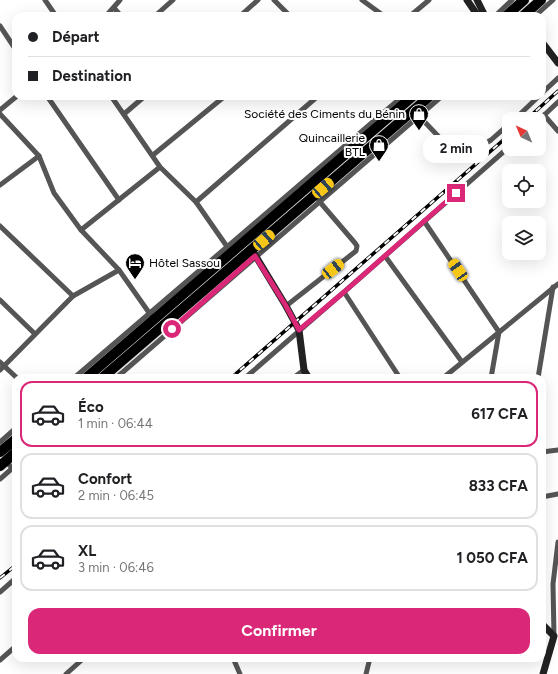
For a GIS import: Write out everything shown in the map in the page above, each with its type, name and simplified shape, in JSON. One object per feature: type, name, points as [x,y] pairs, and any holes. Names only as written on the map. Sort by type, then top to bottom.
[{"type":"highway","points":[[515,11],[524,0]]},
{"type":"highway","points":[[515,11],[541,0]]},
{"type":"highway","points":[[91,374],[408,100]]},
{"type":"highway","points":[[107,374],[254,253],[426,100]]},
{"type":"highway","points":[[7,462],[12,449]]},
{"type":"street","points":[[45,0],[53,12]]},
{"type":"street","points":[[110,12],[120,0]]},
{"type":"street","points":[[160,12],[173,0]]},
{"type":"street","points":[[244,12],[258,0]]},
{"type":"street","points":[[274,0],[286,12]]},
{"type":"street","points":[[362,0],[378,12]]},
{"type":"street","points":[[415,12],[429,0]]},
{"type":"street","points":[[467,0],[475,12]]},
{"type":"street","points":[[476,0],[484,12]]},
{"type":"street","points":[[540,12],[553,0]]},
{"type":"street","points":[[114,8],[118,12]]},
{"type":"street","points":[[0,26],[12,44]]},
{"type":"street","points":[[546,47],[558,63]]},
{"type":"street","points":[[546,89],[558,78]]},
{"type":"street","points":[[0,110],[12,100]]},
{"type":"street","points":[[50,100],[119,200]]},
{"type":"street","points":[[114,100],[160,167],[196,202],[228,248]]},
{"type":"street","points":[[124,114],[140,100]]},
{"type":"street","points":[[153,155],[220,100]]},
{"type":"street","points":[[196,202],[313,100]]},
{"type":"street","points":[[79,374],[228,248],[398,100]]},
{"type":"street","points":[[120,374],[254,253],[319,201],[437,100]]},
{"type":"street","points":[[522,112],[535,100]]},
{"type":"street","points":[[546,114],[558,102]]},
{"type":"street","points":[[0,114],[39,156],[54,193],[81,230],[118,270],[150,314]]},
{"type":"street","points":[[419,116],[460,159],[491,140],[502,130]]},
{"type":"street","points":[[546,118],[558,131]]},
{"type":"street","points":[[249,374],[502,153]]},
{"type":"street","points":[[0,185],[39,156]]},
{"type":"street","points":[[81,230],[160,167]]},
{"type":"street","points":[[286,306],[356,251],[357,246],[355,243],[319,201]]},
{"type":"street","points":[[424,221],[499,332],[492,374]]},
{"type":"street","points":[[0,226],[73,296]]},
{"type":"street","points":[[254,253],[299,330],[304,370],[306,374]]},
{"type":"street","points":[[385,256],[462,362]]},
{"type":"street","points":[[0,370],[73,296],[118,270]]},
{"type":"street","points":[[448,374],[556,286]]},
{"type":"street","points":[[539,374],[556,286]]},
{"type":"street","points":[[344,292],[397,374]]},
{"type":"street","points":[[0,300],[35,334]]},
{"type":"street","points":[[0,362],[13,374]]},
{"type":"street","points":[[298,374],[304,370]]},
{"type":"street","points":[[0,442],[12,432]]},
{"type":"street","points":[[546,452],[558,450]]},
{"type":"street","points":[[0,479],[7,462]]},
{"type":"street","points":[[546,496],[558,494]]},
{"type":"street","points":[[543,674],[554,636],[556,612],[555,584],[558,542]]},
{"type":"street","points":[[0,592],[12,582]]},
{"type":"street","points":[[546,628],[554,636]]},
{"type":"street","points":[[0,660],[12,650]]},
{"type":"street","points":[[66,674],[80,662]]},
{"type":"street","points":[[235,662],[240,674]]},
{"type":"street","points":[[366,674],[369,662]]},
{"type":"railway","points":[[535,112],[558,91]]},
{"type":"railway","points":[[236,374],[502,141]]},
{"type":"railway","points":[[0,578],[12,568]]},
{"type":"place","name":"Société des Ciments du Bénin","points":[[419,131]]},
{"type":"place","name":"Quincaillerie BTL","points":[[379,162]]},
{"type":"place","name":"Hôtel Sassou","points":[[135,280]]},
{"type":"route","points":[[172,329],[255,256],[296,322],[299,330],[456,193]]}]
